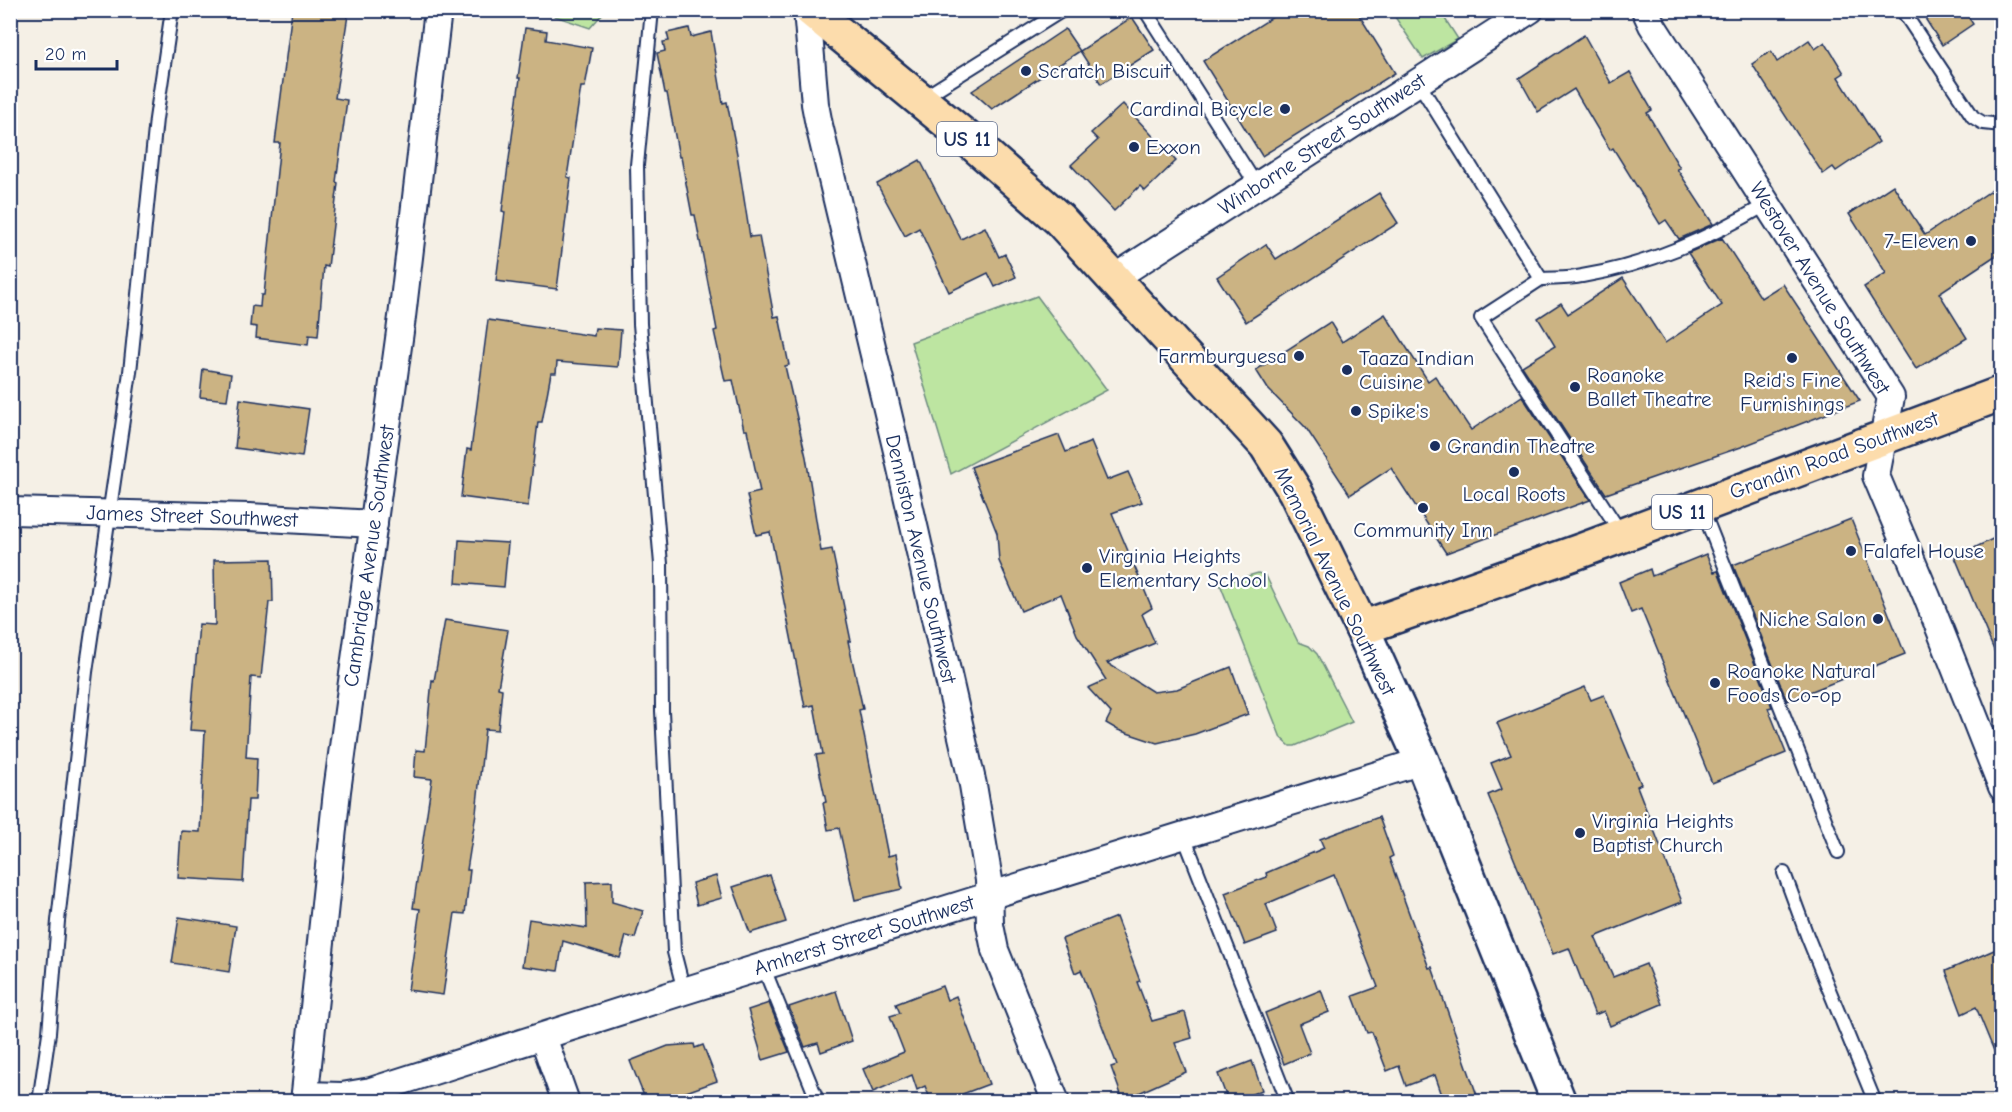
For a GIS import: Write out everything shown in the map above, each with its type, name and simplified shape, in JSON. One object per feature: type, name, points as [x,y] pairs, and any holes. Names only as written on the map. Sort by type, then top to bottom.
[{"type":"main road","name":"Memorial Avenue Southwest","points":[[809,10],[920,100],[1059,219],[1266,445],[1295,491],[1362,628]]},
{"type":"main road","name":"Grandin Road Southwest","points":[[1362,628],[1451,598],[2001,393]]},
{"type":"street","name":"Cambridge Avenue Southwest","points":[[304,1098],[337,791],[403,305],[438,10]]},
{"type":"street","name":"Denniston Avenue Southwest","points":[[809,10],[819,125],[973,785],[989,880],[990,925],[995,950],[1056,1101]]},
{"type":"street","name":"Winborne Street Southwest","points":[[1114,279],[1530,10]]},
{"type":"street","name":"Westover Avenue Southwest","points":[[1645,10],[1652,25],[1891,397],[1876,476],[1927,597],[2001,787]]},
{"type":"street","name":"James Street Southwest","points":[[10,511],[110,512],[374,524]]},
{"type":"street","name":"Memorial Avenue Southwest","points":[[1362,628],[1422,761],[1559,1101]]},
{"type":"street","name":"Amherst Street Southwest","points":[[304,1098],[342,1096],[371,1091],[1183,834],[1422,761]]},
{"type":"street","points":[[543,1037],[566,1101]]},
{"type":"lane","points":[[39,1101],[49,1033],[59,909],[86,672],[130,372],[156,119],[172,10]]},
{"type":"lane","points":[[652,10],[637,165],[640,324],[661,564],[662,711],[674,952],[684,991]]},
{"type":"lane","points":[[920,100],[1063,10]]},
{"type":"lane","points":[[1145,10],[1257,186]]},
{"type":"lane","points":[[1902,10],[1973,117],[1983,123],[2001,124]]},
{"type":"lane","points":[[1418,82],[1541,279]]},
{"type":"lane","points":[[1622,534],[1481,318],[1541,279],[1581,277],[1672,253],[1738,221],[1767,204]]},
{"type":"lane","points":[[1701,505],[1838,852]]},
{"type":"lane","points":[[1183,834],[1288,1101]]},
{"type":"lane","points":[[1784,873],[1808,938],[1875,1101]]},
{"type":"lane","points":[[763,966],[818,1101]]},
{"type":"green space","points":[[540,11],[605,11],[590,28]]},
{"type":"green space","points":[[1391,11],[1440,11],[1458,39],[1423,59]]},
{"type":"green space","points":[[1037,296],[1107,390],[951,474],[911,342]]},
{"type":"green space","points":[[1258,573],[1266,576],[1298,642],[1309,646],[1317,654],[1352,722],[1295,746],[1290,746],[1281,738],[1220,584]]},
{"type":"building","points":[[292,10],[348,15],[335,98],[347,100],[328,267],[324,266],[318,336],[309,335],[308,345],[256,338],[257,327],[250,326],[252,306],[260,307],[261,295],[264,295],[280,143],[275,143]]},
{"type":"building","name":"Cardinal Bicycle","points":[[1284,10],[1356,10],[1395,73],[1262,156],[1203,61]]},
{"type":"building","points":[[1940,10],[1964,10],[1973,24],[1942,45],[1926,20]]},
{"type":"building","points":[[1132,17],[1154,50],[1101,84],[1080,51]]},
{"type":"building","points":[[525,28],[547,31],[546,40],[592,48],[585,87],[581,87],[567,177],[571,178],[557,289],[496,281],[505,212],[502,211]]},
{"type":"building","points":[[689,28],[691,37],[711,32],[723,103],[727,102],[737,154],[750,237],[759,236],[774,317],[779,316],[789,365],[785,366],[806,457],[821,551],[832,549],[863,709],[859,710],[888,856],[896,854],[902,889],[855,900],[839,828],[828,830],[823,803],[826,802],[816,755],[823,754],[814,705],[805,707],[770,532],[756,535],[747,495],[760,492],[747,430],[744,430],[733,380],[725,381],[714,331],[717,330],[695,215],[692,215],[657,53],[665,51],[663,42],[669,41],[667,33]]},
{"type":"building","name":"Scratch Biscuit","points":[[1065,29],[1080,51],[992,109],[972,91]]},
{"type":"building","points":[[1584,35],[1611,83],[1630,72],[1652,110],[1647,113],[1680,168],[1677,169],[1713,224],[1679,239],[1666,220],[1660,224],[1613,148],[1610,150],[1574,89],[1538,112],[1519,78]]},
{"type":"building","points":[[1809,40],[1815,49],[1825,42],[1844,73],[1838,77],[1879,142],[1836,171],[1833,167],[1823,174],[1752,64],[1771,51],[1777,62]]},
{"type":"building","points":[[1123,104],[1176,161],[1145,191],[1140,186],[1114,211],[1071,165],[1098,140],[1091,133]]},
{"type":"building","points":[[920,160],[961,239],[985,227],[999,257],[1005,254],[1016,277],[995,287],[988,273],[949,292],[919,228],[905,236],[877,184]]},
{"type":"building","points":[[2001,184],[2001,252],[1939,293],[1967,338],[1916,369],[1864,287],[1886,273],[1849,214],[1893,185],[1925,235]]},
{"type":"building","points":[[1379,193],[1398,223],[1246,322],[1217,277],[1266,244],[1276,259]]},
{"type":"building","points":[[1722,238],[1761,298],[1783,284],[1860,401],[1741,447],[1606,494],[1522,366],[1555,346],[1538,318],[1561,303],[1568,314],[1623,278],[1665,343],[1722,305],[1688,253]]},
{"type":"building","points":[[1385,314],[1428,381],[1435,376],[1471,430],[1522,396],[1590,500],[1446,553],[1391,468],[1350,495],[1306,428],[1268,389],[1256,370],[1330,322],[1342,342]]},
{"type":"building","points":[[488,320],[594,336],[595,328],[621,330],[618,367],[557,362],[556,373],[551,373],[542,422],[538,422],[528,506],[461,497],[467,449],[471,450]]},
{"type":"building","points":[[203,369],[231,374],[227,400],[200,397]]},
{"type":"building","points":[[240,399],[309,409],[302,457],[235,448]]},
{"type":"building","points":[[1059,435],[1066,452],[1091,442],[1107,480],[1128,472],[1142,502],[1112,513],[1152,608],[1142,614],[1155,643],[1107,663],[1153,692],[1177,689],[1231,667],[1248,714],[1195,734],[1157,743],[1118,730],[1106,723],[1111,713],[1088,688],[1106,680],[1077,635],[1061,594],[1021,611],[999,561],[997,533],[971,467]]},
{"type":"building","points":[[1851,519],[1905,654],[1787,701],[1733,565]]},
{"type":"building","points":[[2001,535],[2001,667],[1955,557]]},
{"type":"building","points":[[459,540],[508,543],[504,587],[456,583]]},
{"type":"building","name":"Roanoke Natural Foods Co-op","points":[[1706,554],[1714,572],[1718,571],[1772,707],[1768,708],[1786,753],[1712,783],[1641,609],[1631,613],[1619,582],[1650,569],[1652,576]]},
{"type":"building","points":[[272,559],[273,602],[269,602],[261,678],[251,677],[246,757],[257,758],[255,800],[248,800],[243,882],[178,878],[181,831],[200,832],[205,731],[190,730],[199,624],[215,625],[214,560]]},
{"type":"building","points":[[445,620],[508,630],[498,688],[502,689],[498,730],[485,729],[467,870],[470,870],[465,914],[455,913],[443,995],[408,990],[420,909],[413,908],[432,779],[414,777],[416,750],[425,751],[432,680],[434,681]]},
{"type":"building","name":"Virginia Heights Baptist Church","points":[[1585,687],[1591,700],[1604,695],[1641,784],[1637,786],[1682,902],[1595,937],[1613,977],[1646,964],[1662,1004],[1610,1026],[1604,1011],[1595,1015],[1569,948],[1553,954],[1488,795],[1502,789],[1491,763],[1511,755],[1497,723]]},
{"type":"building","points":[[1379,817],[1393,856],[1389,858],[1429,968],[1432,967],[1479,1101],[1444,1101],[1435,1075],[1406,1086],[1399,1066],[1387,1071],[1372,1032],[1367,1033],[1353,996],[1378,987],[1334,875],[1266,904],[1277,933],[1245,945],[1225,893],[1267,877],[1266,873],[1324,848],[1320,839]]},
{"type":"building","points":[[770,875],[786,922],[750,933],[733,887]]},
{"type":"building","points":[[716,876],[722,898],[697,905],[692,883]]},
{"type":"building","points":[[612,881],[612,902],[643,911],[635,938],[626,936],[620,958],[563,941],[558,971],[522,966],[529,919],[587,928],[586,882]]},
{"type":"building","points":[[179,917],[236,926],[229,972],[172,963]]},
{"type":"building","points":[[1116,917],[1152,1021],[1185,1012],[1192,1038],[1175,1043],[1186,1072],[1123,1100],[1111,1067],[1117,1065],[1081,970],[1075,973],[1062,939]]},
{"type":"building","points":[[2001,947],[2001,1068],[1976,1007],[1962,1014],[1946,971]]},
{"type":"building","points":[[942,986],[947,1000],[956,996],[989,1084],[944,1101],[931,1101],[925,1086],[917,1090],[912,1075],[873,1092],[863,1069],[904,1052],[890,1016],[900,1013],[896,1004]]},
{"type":"building","points":[[1321,990],[1329,1012],[1299,1024],[1310,1053],[1284,1064],[1265,1013]]},
{"type":"building","points":[[836,991],[852,1041],[821,1052],[818,1043],[805,1047],[789,1007]]},
{"type":"building","points":[[769,1003],[789,1052],[763,1060],[748,1010]]},
{"type":"building","points":[[694,1044],[695,1048],[703,1045],[717,1081],[661,1101],[646,1101],[630,1061],[668,1046]]},
{"type":"building","points":[[1252,1061],[1262,1090],[1235,1101],[1228,1101],[1218,1074]]},
{"type":"place","name":"Scratch Biscuit","points":[[1026,71]]},
{"type":"place","name":"Cardinal Bicycle","points":[[1285,109]]},
{"type":"place","name":"Exxon","points":[[1134,147]]},
{"type":"place","name":"7-Eleven","points":[[1971,241]]},
{"type":"place","name":"Farmburguesa","points":[[1299,356]]},
{"type":"place","name":"Reid's Fine Furnishings","points":[[1792,358]]},
{"type":"place","name":"Taaza Indian Cuisine","points":[[1347,370]]},
{"type":"place","name":"Roanoke Ballet Theatre","points":[[1575,387]]},
{"type":"place","name":"Spike's","points":[[1356,411]]},
{"type":"place","name":"Grandin Theatre","points":[[1435,446]]},
{"type":"place","name":"Local Roots","points":[[1514,472]]},
{"type":"place","name":"Community Inn","points":[[1423,508]]},
{"type":"place","name":"Falafel House","points":[[1851,551]]},
{"type":"place","name":"Virginia Heights Elementary School","points":[[1087,568]]},
{"type":"place","name":"Niche Salon","points":[[1878,619]]},
{"type":"place","name":"Roanoke Natural Foods Co-op","points":[[1715,683]]},
{"type":"place","name":"Virginia Heights Baptist Church","points":[[1580,833]]}]
